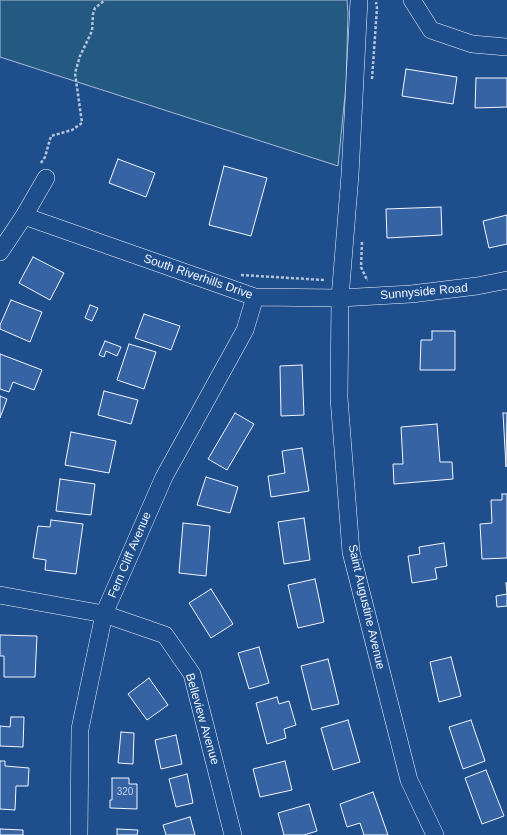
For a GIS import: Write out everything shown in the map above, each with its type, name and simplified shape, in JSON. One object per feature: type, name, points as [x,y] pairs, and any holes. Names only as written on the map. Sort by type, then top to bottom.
[{"type":"street","points":[[340,298],[350,176],[359,0]]},
{"type":"street","points":[[412,0],[431,30],[472,44],[507,47]]},
{"type":"street","points":[[0,252],[24,216],[43,171]]},
{"type":"street","name":"South Riverhills Drive","points":[[24,216],[255,297],[340,298]]},
{"type":"street","name":"Sunnyside Road","points":[[340,298],[411,294],[477,286],[507,280]]},
{"type":"street","name":"Fern Cliff Avenue","points":[[79,835],[80,729],[104,614],[164,477],[245,330],[255,297]]},
{"type":"street","name":"Saint Augustine Avenue","points":[[340,298],[339,398],[351,552],[409,780],[435,835]]},
{"type":"street","name":"Belleview Avenue","points":[[0,595],[104,614],[164,635],[192,674],[233,835]]},
{"type":"path","points":[[43,171],[51,136],[72,130],[82,123],[75,73],[80,56],[92,31],[93,14],[95,8],[105,0]]},
{"type":"path","points":[[372,80],[377,8],[376,0]]},
{"type":"path","points":[[362,238],[361,267],[367,280],[375,280]]},
{"type":"path","points":[[240,275],[326,280]]},
{"type":"shaded area","points":[[0,0],[347,0],[346,85],[338,166],[0,57]]},
{"type":"building","points":[[406,69],[457,77],[453,104],[402,96]]},
{"type":"building","points":[[476,78],[507,78],[507,107],[475,108]]},
{"type":"building","points":[[118,159],[155,173],[146,197],[109,183]]},
{"type":"building","points":[[224,166],[267,178],[251,236],[209,225]]},
{"type":"building","points":[[441,207],[442,235],[387,238],[386,209]]},
{"type":"building","points":[[507,215],[507,244],[489,248],[483,221]]},
{"type":"building","points":[[33,257],[64,273],[50,300],[19,283]]},
{"type":"building","points":[[11,300],[42,312],[30,342],[0,329],[0,325]]},
{"type":"building","points":[[90,305],[98,308],[92,321],[85,318]]},
{"type":"building","points":[[144,314],[180,326],[171,350],[135,338]]},
{"type":"building","points":[[432,331],[455,331],[455,370],[420,370],[421,340],[432,340]]},
{"type":"building","points":[[105,341],[121,347],[117,356],[106,351],[104,357],[99,355]]},
{"type":"building","points":[[129,344],[156,352],[144,389],[117,380]]},
{"type":"building","points":[[0,354],[42,370],[34,390],[13,382],[9,392],[0,389]]},
{"type":"building","points":[[302,365],[304,415],[281,416],[280,366]]},
{"type":"building","points":[[104,391],[138,400],[131,424],[98,415]]},
{"type":"building","points":[[0,396],[7,399],[0,418]]},
{"type":"building","points":[[235,413],[254,424],[227,470],[208,459]]},
{"type":"building","points":[[503,413],[507,413],[506,467]]},
{"type":"building","points":[[437,424],[440,462],[452,462],[453,479],[394,484],[393,464],[403,464],[401,427]]},
{"type":"building","points":[[71,432],[116,441],[109,473],[65,465]]},
{"type":"building","points":[[302,448],[309,491],[271,497],[268,476],[285,473],[282,451]]},
{"type":"building","points":[[206,477],[238,487],[230,513],[197,505]]},
{"type":"building","points":[[60,479],[95,484],[91,515],[56,511]]},
{"type":"building","points":[[502,494],[507,494],[507,558],[482,559],[480,524],[492,523],[491,500],[502,500]]},
{"type":"building","points":[[304,518],[310,560],[284,564],[278,522]]},
{"type":"building","points":[[51,520],[83,524],[76,574],[45,570],[46,560],[33,558],[38,526],[50,527]]},
{"type":"building","points":[[183,523],[210,526],[206,576],[179,573]]},
{"type":"building","points":[[444,543],[447,566],[435,568],[437,579],[412,583],[408,556],[420,554],[419,547]]},
{"type":"building","points":[[315,579],[324,622],[298,628],[288,585]]},
{"type":"building","points":[[211,589],[233,624],[211,638],[189,603]]},
{"type":"building","points":[[507,594],[507,606],[497,607],[496,596]]},
{"type":"building","points":[[0,635],[37,636],[35,677],[4,677],[4,656],[0,656]]},
{"type":"building","points":[[259,647],[269,683],[249,689],[238,653]]},
{"type":"building","points":[[451,657],[461,696],[439,702],[430,662]]},
{"type":"building","points":[[328,659],[339,704],[312,710],[301,666]]},
{"type":"building","points":[[149,678],[168,705],[147,720],[128,694]]},
{"type":"building","points":[[277,697],[279,704],[289,701],[296,725],[284,729],[286,738],[267,744],[256,703]]},
{"type":"building","points":[[11,717],[24,717],[23,747],[0,746],[0,726],[10,727]]},
{"type":"building","points":[[348,720],[360,762],[333,770],[321,728]]},
{"type":"building","points":[[471,720],[485,761],[463,769],[449,727]]},
{"type":"building","points":[[121,732],[134,733],[133,764],[118,763]]},
{"type":"building","points":[[176,735],[182,764],[161,769],[155,740]]},
{"type":"building","points":[[0,761],[5,761],[5,766],[29,768],[28,786],[16,786],[15,810],[0,809]]},
{"type":"building","points":[[285,761],[292,790],[260,797],[253,769]]},
{"type":"building","points":[[486,770],[504,816],[482,824],[465,778]]},
{"type":"building","points":[[187,774],[193,803],[176,807],[169,779]]},
{"type":"building","points":[[112,778],[129,778],[129,784],[137,784],[137,809],[110,808],[110,800],[112,800]]},
{"type":"building","points":[[373,792],[388,835],[364,835],[360,823],[347,827],[340,804]]},
{"type":"building","points":[[309,804],[317,831],[304,835],[284,835],[278,813]]},
{"type":"building","points":[[190,817],[195,835],[166,835],[163,825]]},
{"type":"building","points":[[0,829],[23,830],[23,835],[0,835]]},
{"type":"building","points":[[117,829],[138,830],[137,835],[117,835]]}]
